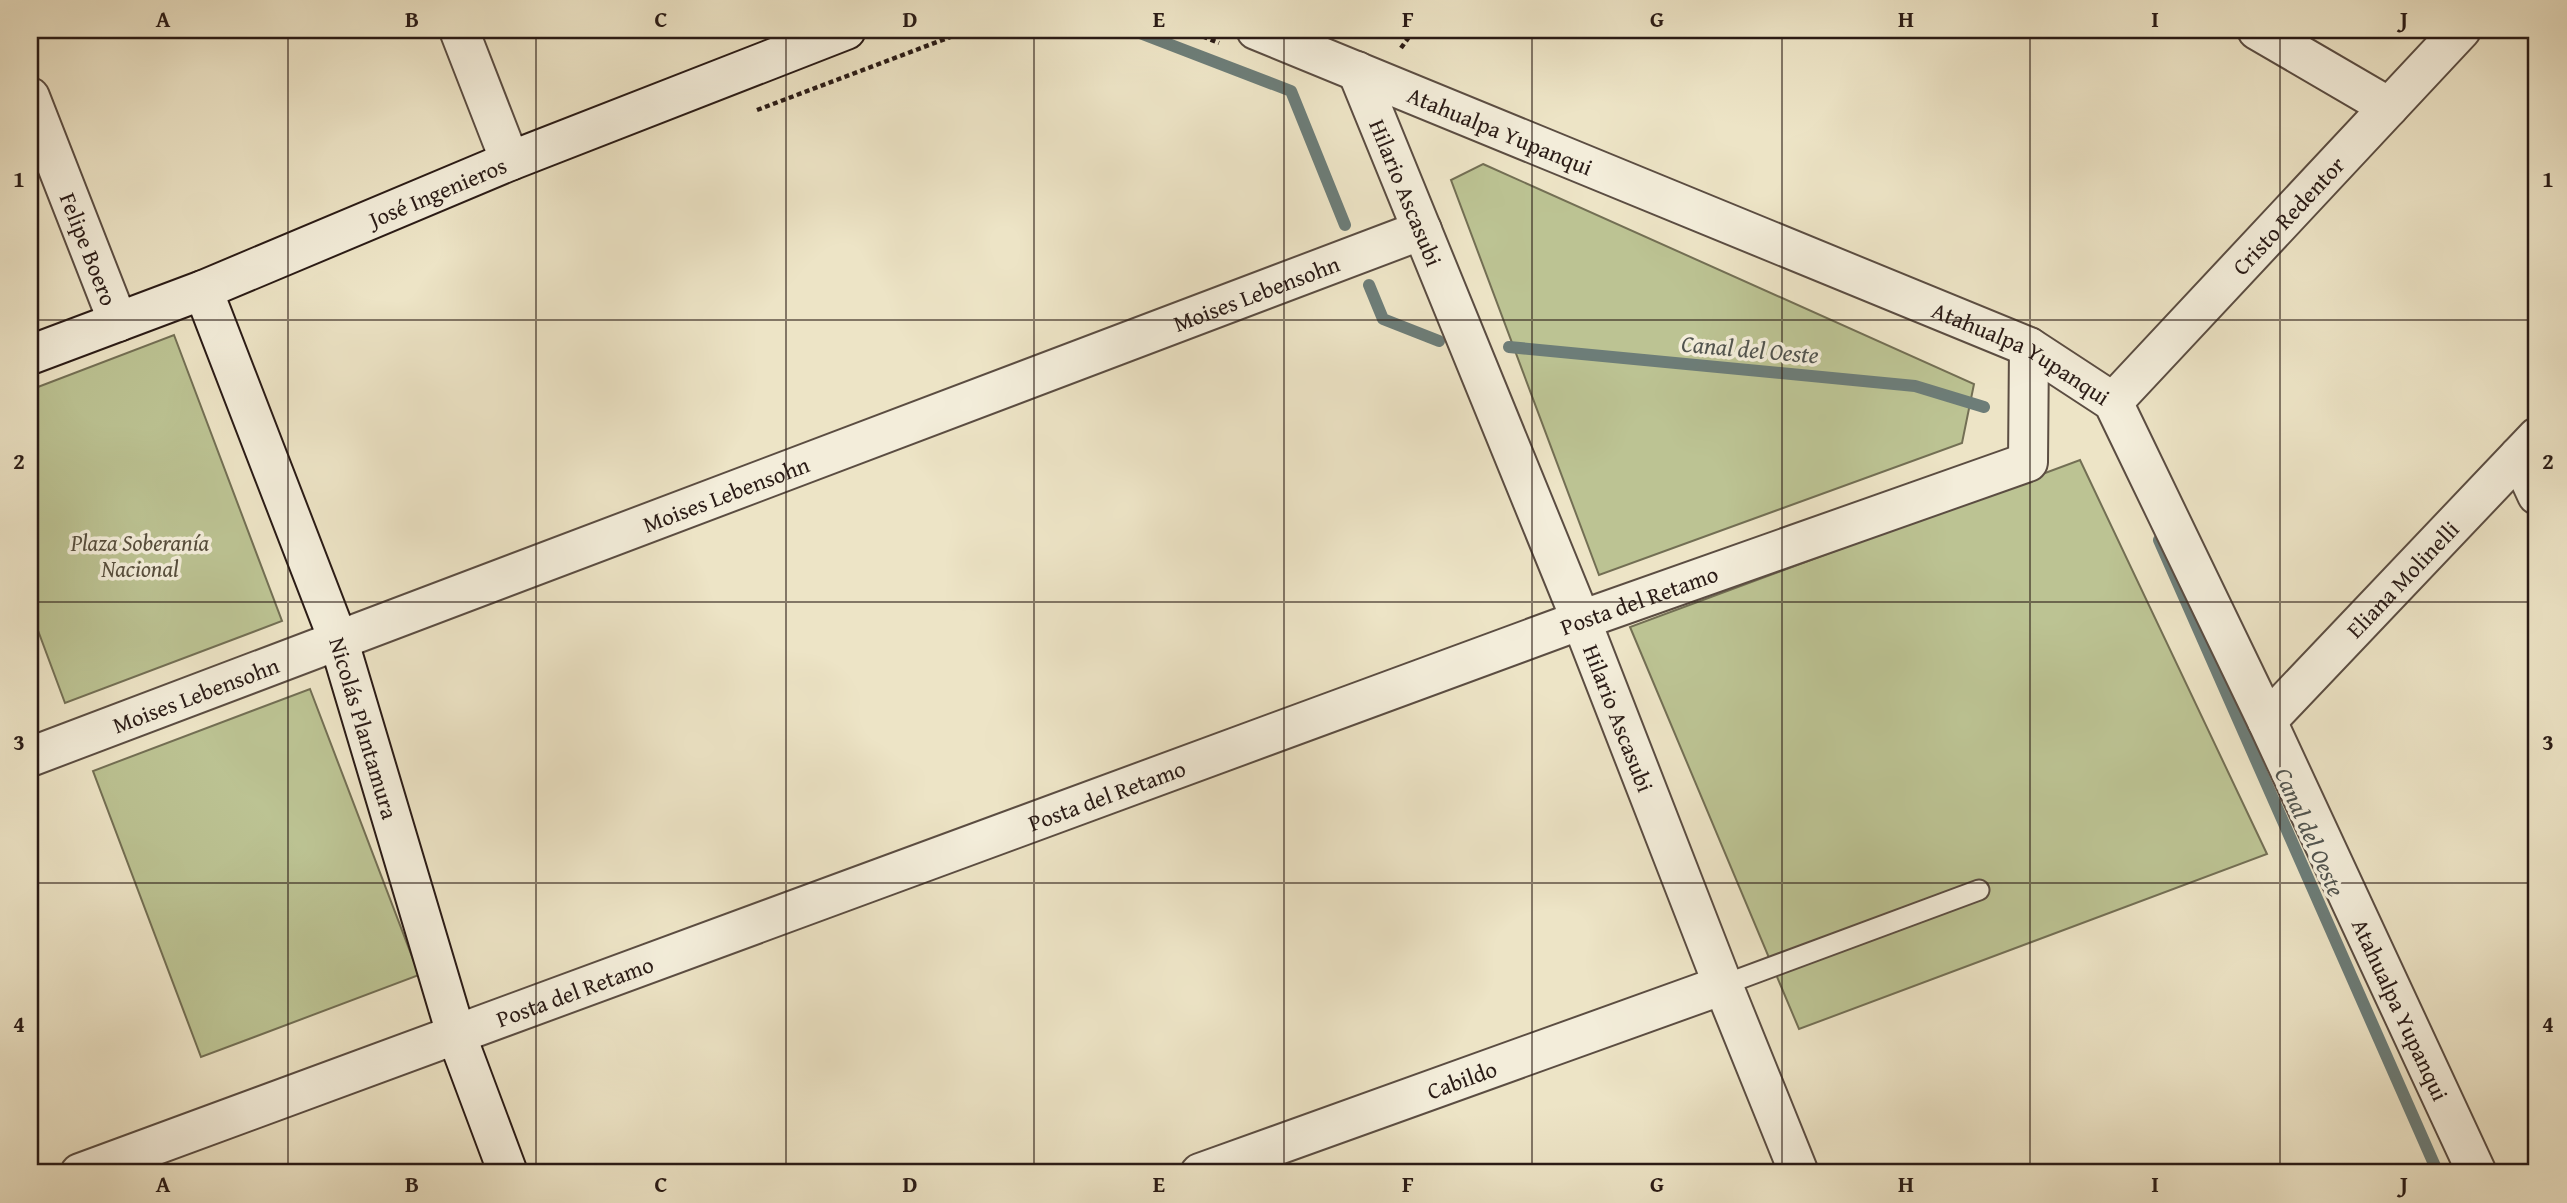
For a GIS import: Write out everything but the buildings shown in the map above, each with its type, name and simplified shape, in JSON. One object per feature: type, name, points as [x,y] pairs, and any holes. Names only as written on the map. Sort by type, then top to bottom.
[{"type":"street","points":[[459,30],[510,162]]},
{"type":"street","name":"José Ingenieros","points":[[30,355],[202,290],[510,162],[846,30]]},
{"type":"street","name":"Atahualpa Yupanqui","points":[[1256,30],[2029,347],[2113,402],[2267,721],[2477,1173]]},
{"type":"street","points":[[2258,30],[2389,107]]},
{"type":"street","name":"Cristo Redentor","points":[[2113,402],[2461,30]]},
{"type":"street","name":"Hilario Ascasubi","points":[[1357,71],[1581,620],[1799,1173]]},
{"type":"street","name":"Felipe Boero","points":[[30,97],[118,322]]},
{"type":"street","name":"Moises Lebensohn","points":[[30,757],[1422,230]]},
{"type":"street","name":"Nicolás Plantamura","points":[[202,290],[339,642],[456,1034],[508,1173]]},
{"type":"street","name":"Posta del Retamo","points":[[80,1173],[1581,620],[2028,461],[2029,347]]},
{"type":"street","points":[[2528,447],[2537,495]]},
{"type":"street","name":"Eliana Molinelli","points":[[2267,721],[2528,447]]},
{"type":"street","name":"Cabildo","points":[[1200,1173],[1723,985]]},
{"type":"lane","points":[[1723,985],[1979,890]]},
{"type":"green space","points":[[1483,164],[1974,384],[1962,443],[1599,575],[1451,180]]},
{"type":"green space","name":"Plaza Soberanía Nacional","points":[[174,335],[282,621],[65,703],[30,609],[30,390]]},
{"type":"green space","points":[[2080,460],[2267,854],[1799,1029],[1630,627]]},
{"type":"green space","points":[[310,689],[419,975],[201,1057],[93,771]]},
{"type":"waterway","points":[[1132,30],[1291,91],[1345,225]]},
{"type":"waterway","points":[[1369,285],[1383,319],[1439,341]]},
{"type":"waterway","name":"Canal del Oeste","points":[[1509,347],[1915,386],[1984,407]]},
{"type":"waterway","name":"Canal del Oeste","points":[[2159,540],[2438,1173]]}]
